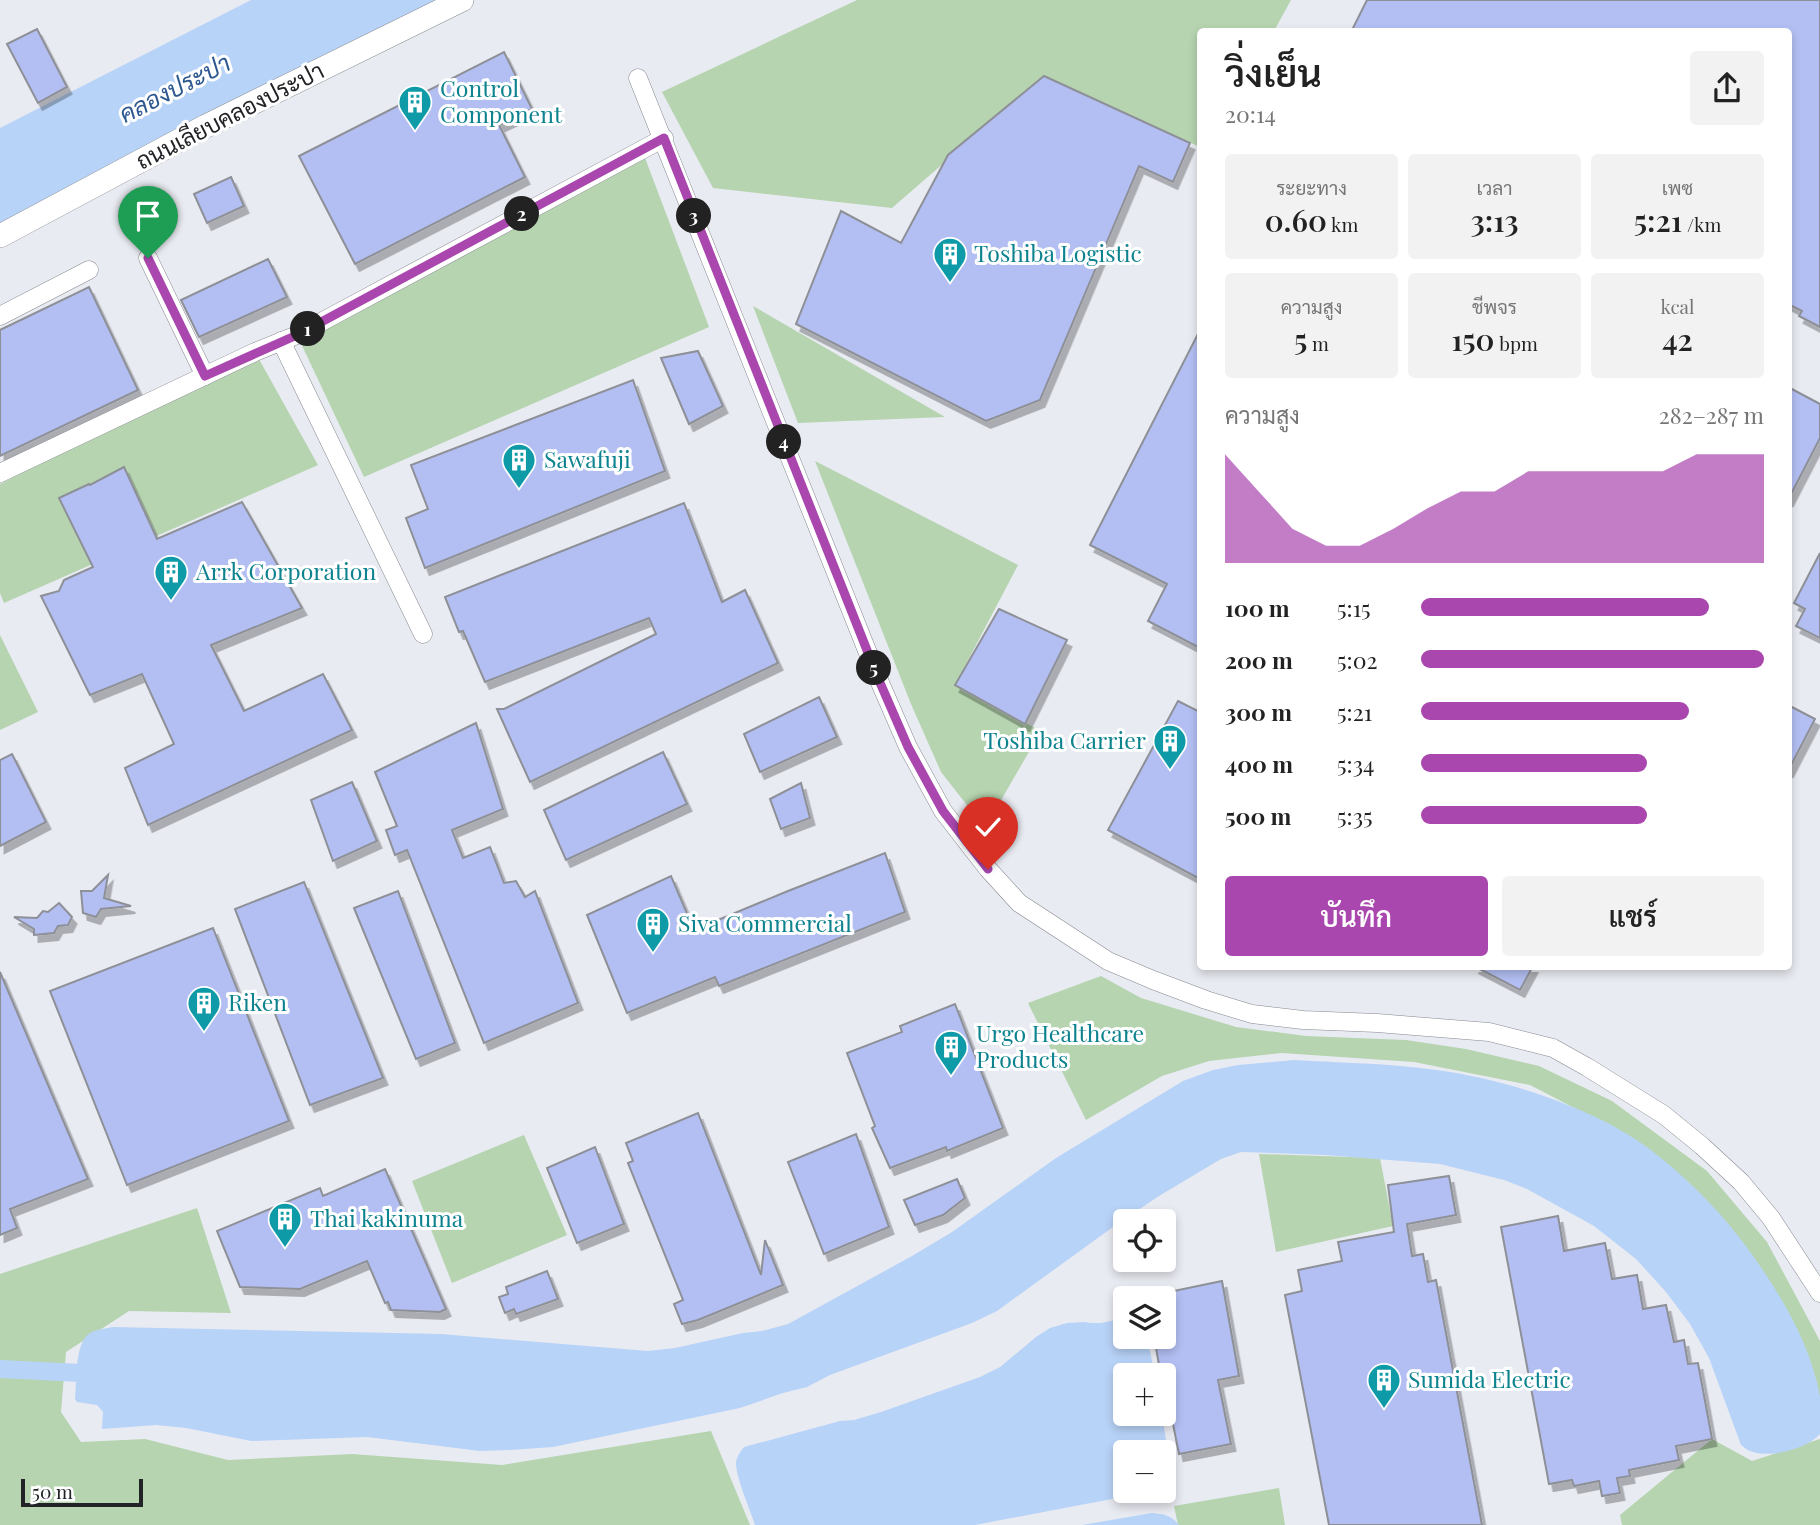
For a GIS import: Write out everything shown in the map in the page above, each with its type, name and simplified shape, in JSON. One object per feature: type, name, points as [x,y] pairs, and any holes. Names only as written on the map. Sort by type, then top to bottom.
[{"type":"street","name":"ถนนเลียบคลองประปา","points":[[0,236],[206,127],[462,0]]},
{"type":"street","points":[[638,78],[908,747],[943,811],[988,869],[1019,903],[1108,961],[1196,996],[1252,1014],[1303,1020],[1489,1031],[1553,1048],[1664,1115],[1702,1146],[1741,1182],[1771,1217],[1820,1293]]},
{"type":"street","points":[[0,473],[297,335],[664,138]]},
{"type":"street","points":[[148,258],[205,376]]},
{"type":"street","points":[[0,316],[89,271]]},
{"type":"street","points":[[281,341],[423,634]]},
{"type":"green space","points":[[857,0],[1291,0],[1276,28],[1197,28],[1197,146],[1044,76],[892,208],[713,188],[662,92]]},
{"type":"green space","points":[[642,150],[709,327],[364,477],[297,335]]},
{"type":"green space","points":[[753,306],[945,417],[798,423]]},
{"type":"green space","points":[[255,352],[318,465],[4,603],[0,593],[0,484]]},
{"type":"green space","points":[[815,461],[1018,565],[955,685],[1041,731],[985,828],[941,772],[911,704]]},
{"type":"green space","points":[[0,635],[38,712],[0,730]]},
{"type":"green space","points":[[1101,976],[1141,998],[1236,1027],[1306,1036],[1406,1040],[1466,1049],[1539,1066],[1612,1101],[1707,1171],[1767,1242],[1820,1341],[1820,1402],[1638,1141],[1530,1085],[1414,1062],[1282,1053],[1209,1061],[1162,1076],[1086,1120],[1028,1003]]},
{"type":"green space","points":[[524,1135],[567,1235],[452,1283],[412,1181]]},
{"type":"green space","points":[[1259,1154],[1380,1158],[1393,1226],[1276,1252]]},
{"type":"green space","points":[[197,1208],[231,1313],[129,1311],[66,1352],[61,1412],[81,1442],[145,1439],[228,1460],[352,1454],[502,1465],[711,1431],[750,1525],[0,1525],[0,1274]]},
{"type":"green space","points":[[1712,1439],[1752,1461],[1820,1439],[1820,1525],[1622,1525],[1620,1515]]},
{"type":"green space","points":[[1279,1488],[1285,1525],[1178,1525],[1174,1506]]},
{"type":"water","name":"คลองประปา","points":[[251,0],[445,0],[0,227],[0,128]]},
{"type":"water","points":[[1294,1060],[1383,1065],[1462,1074],[1545,1096],[1622,1131],[1644,1145],[1691,1185],[1720,1215],[1758,1263],[1796,1327],[1811,1361],[1820,1397],[1820,1434],[1797,1448],[1777,1453],[1749,1451],[1741,1445],[1709,1358],[1690,1324],[1666,1292],[1636,1259],[1594,1226],[1527,1189],[1504,1180],[1440,1164],[1241,1152],[1221,1159],[1140,1209],[1113,1209],[1113,1227],[997,1311],[972,1323],[830,1375],[807,1387],[740,1408],[553,1447],[480,1451],[367,1437],[251,1441],[156,1425],[102,1429],[103,1412],[97,1405],[77,1402],[75,1399],[81,1345],[92,1332],[112,1327],[441,1334],[648,1351],[675,1348],[788,1324],[952,1232],[1056,1158],[1183,1081],[1213,1070]]},
{"type":"water","points":[[1113,1320],[1113,1349],[1150,1349],[1152,1363],[1113,1363],[1113,1426],[1164,1426],[1166,1440],[1113,1440],[1113,1499],[975,1525],[755,1525],[736,1463],[744,1447],[881,1412],[980,1377],[1000,1367],[1050,1328],[1067,1323]]},
{"type":"water","points":[[1152,1513],[1167,1516],[1179,1525],[1082,1525]]},
{"type":"building","points":[[1367,0],[1820,0],[1820,327],[1799,316],[1802,311],[1792,306],[1792,28],[1353,28]]},
{"type":"building","points":[[37,29],[67,87],[38,103],[7,44]]},
{"type":"building","points":[[504,52],[532,109],[499,125],[525,177],[355,264],[299,156]]},
{"type":"building","name":"Toshiba Logistic","points":[[1044,76],[1190,143],[1173,182],[1139,166],[1040,400],[986,421],[796,324],[841,211],[901,243],[948,155]]},
{"type":"building","points":[[231,177],[244,206],[207,223],[194,194]]},
{"type":"building","points":[[268,259],[287,297],[199,337],[181,300]]},
{"type":"building","points":[[89,287],[138,390],[0,456],[0,330]]},
{"type":"building","points":[[1197,336],[1197,646],[1148,621],[1167,584],[1090,545]]},
{"type":"building","points":[[698,351],[723,406],[689,424],[661,358]]},
{"type":"building","name":"Sawafuji","points":[[633,380],[665,471],[425,568],[406,518],[428,509],[411,465]]},
{"type":"building","points":[[1792,389],[1820,404],[1820,438],[1792,492]]},
{"type":"building","points":[[124,467],[157,539],[242,502],[302,608],[211,645],[244,711],[323,674],[352,730],[148,825],[125,768],[174,744],[142,674],[90,695],[41,596],[59,591],[64,580],[93,567],[59,498]]},
{"type":"building","points":[[684,503],[722,602],[745,590],[778,663],[530,782],[497,709],[504,709],[656,634],[649,618],[485,682],[463,631],[459,632],[445,597]]},
{"type":"building","points":[[1820,553],[1820,638],[1796,626],[1805,609],[1794,603]]},
{"type":"building","points":[[999,609],[1067,640],[1025,724],[955,685]]},
{"type":"building","points":[[819,697],[837,737],[760,772],[744,734]]},
{"type":"building","name":"Toshiba Carrier","points":[[1178,701],[1197,710],[1197,877],[1108,830]]},
{"type":"building","points":[[1792,707],[1815,719],[1792,763]]},
{"type":"building","points":[[476,723],[503,809],[452,830],[463,858],[490,847],[504,883],[516,881],[525,897],[535,891],[578,1003],[484,1043],[407,850],[395,855],[386,830],[397,826],[375,772]]},
{"type":"building","points":[[663,752],[687,804],[566,860],[544,810]]},
{"type":"building","points":[[12,754],[46,822],[0,846],[0,760]]},
{"type":"building","points":[[352,782],[377,841],[333,861],[311,800]]},
{"type":"building","points":[[801,783],[810,818],[781,829],[770,799]]},
{"type":"building","points":[[885,853],[905,912],[719,986],[715,977],[627,1013],[587,915],[671,876],[694,930]]},
{"type":"building","points":[[108,875],[104,898],[131,906],[101,909],[96,917],[83,913],[81,891],[92,891]]},
{"type":"building","name":"Riken","points":[[304,882],[383,1078],[310,1105],[235,909]]},
{"type":"building","points":[[398,891],[455,1043],[416,1059],[354,908]]},
{"type":"building","points":[[59,903],[72,917],[68,925],[58,926],[54,933],[34,935],[34,929],[14,917],[37,918],[43,911],[48,912]]},
{"type":"building","name":"Riken","points":[[213,928],[289,1121],[127,1185],[50,991]]},
{"type":"building","points":[[1482,970],[1531,970],[1520,990]]},
{"type":"building","points":[[0,972],[88,1179],[10,1209],[17,1228],[0,1235]]},
{"type":"building","points":[[955,1004],[1003,1128],[947,1151],[946,1147],[890,1168],[872,1128],[875,1126],[847,1053],[902,1032],[900,1026]]},
{"type":"building","points":[[698,1113],[761,1275],[765,1240],[783,1285],[682,1324],[674,1304],[683,1300],[628,1163],[633,1161],[626,1143]]},
{"type":"building","points":[[856,1134],[889,1227],[824,1254],[788,1162]]},
{"type":"building","points":[[595,1147],[624,1224],[577,1243],[547,1168]]},
{"type":"building","points":[[385,1169],[446,1309],[440,1312],[391,1310],[388,1302],[385,1303],[367,1261],[300,1289],[240,1287],[217,1231],[320,1188],[323,1196]]},
{"type":"building","name":"Sumida Electric","points":[[1449,1176],[1456,1215],[1407,1224],[1412,1256],[1423,1254],[1428,1282],[1436,1280],[1482,1525],[1329,1525],[1285,1295],[1302,1291],[1298,1270],[1342,1261],[1338,1242],[1394,1232],[1388,1185]]},
{"type":"building","points":[[957,1179],[965,1198],[943,1215],[915,1225],[904,1200]]},
{"type":"building","name":"Sumida Electric","points":[[1558,1216],[1564,1251],[1605,1243],[1612,1279],[1637,1275],[1643,1309],[1666,1305],[1674,1342],[1684,1340],[1688,1364],[1698,1363],[1712,1439],[1676,1446],[1679,1460],[1629,1470],[1630,1476],[1617,1478],[1620,1493],[1602,1496],[1599,1481],[1574,1486],[1572,1480],[1549,1484],[1501,1227]]},
{"type":"building","name":"Thai kakinuma","points":[[547,1271],[558,1299],[516,1314],[514,1309],[505,1313],[499,1297],[508,1294],[506,1287]]},
{"type":"building","points":[[1222,1281],[1239,1376],[1218,1380],[1231,1444],[1179,1454],[1173,1426],[1176,1426],[1176,1363],[1159,1363],[1156,1349],[1176,1349],[1176,1291]]},
{"type":"waterway","points":[[0,1369],[101,1374]]},
{"type":"place","name":"Control Component","points":[[415,132]]},
{"type":"place","name":"Toshiba Logistic","points":[[950,284]]},
{"type":"place","name":"Sawafuji","points":[[519,490]]},
{"type":"place","name":"Arrk Corporation","points":[[171,602]]},
{"type":"place","name":"Toshiba Carrier","points":[[1170,771]]},
{"type":"place","name":"Siva Commercial","points":[[653,954]]},
{"type":"place","name":"Riken","points":[[204,1033]]},
{"type":"place","name":"Urgo Healthcare Products","points":[[951,1077]]},
{"type":"place","name":"Thai kakinuma","points":[[285,1249]]},
{"type":"place","name":"Sumida Electric","points":[[1384,1410]]},
{"type":"route","points":[[148,258],[205,376],[297,335],[664,138],[878,678],[908,747],[943,811],[988,869]]}]
